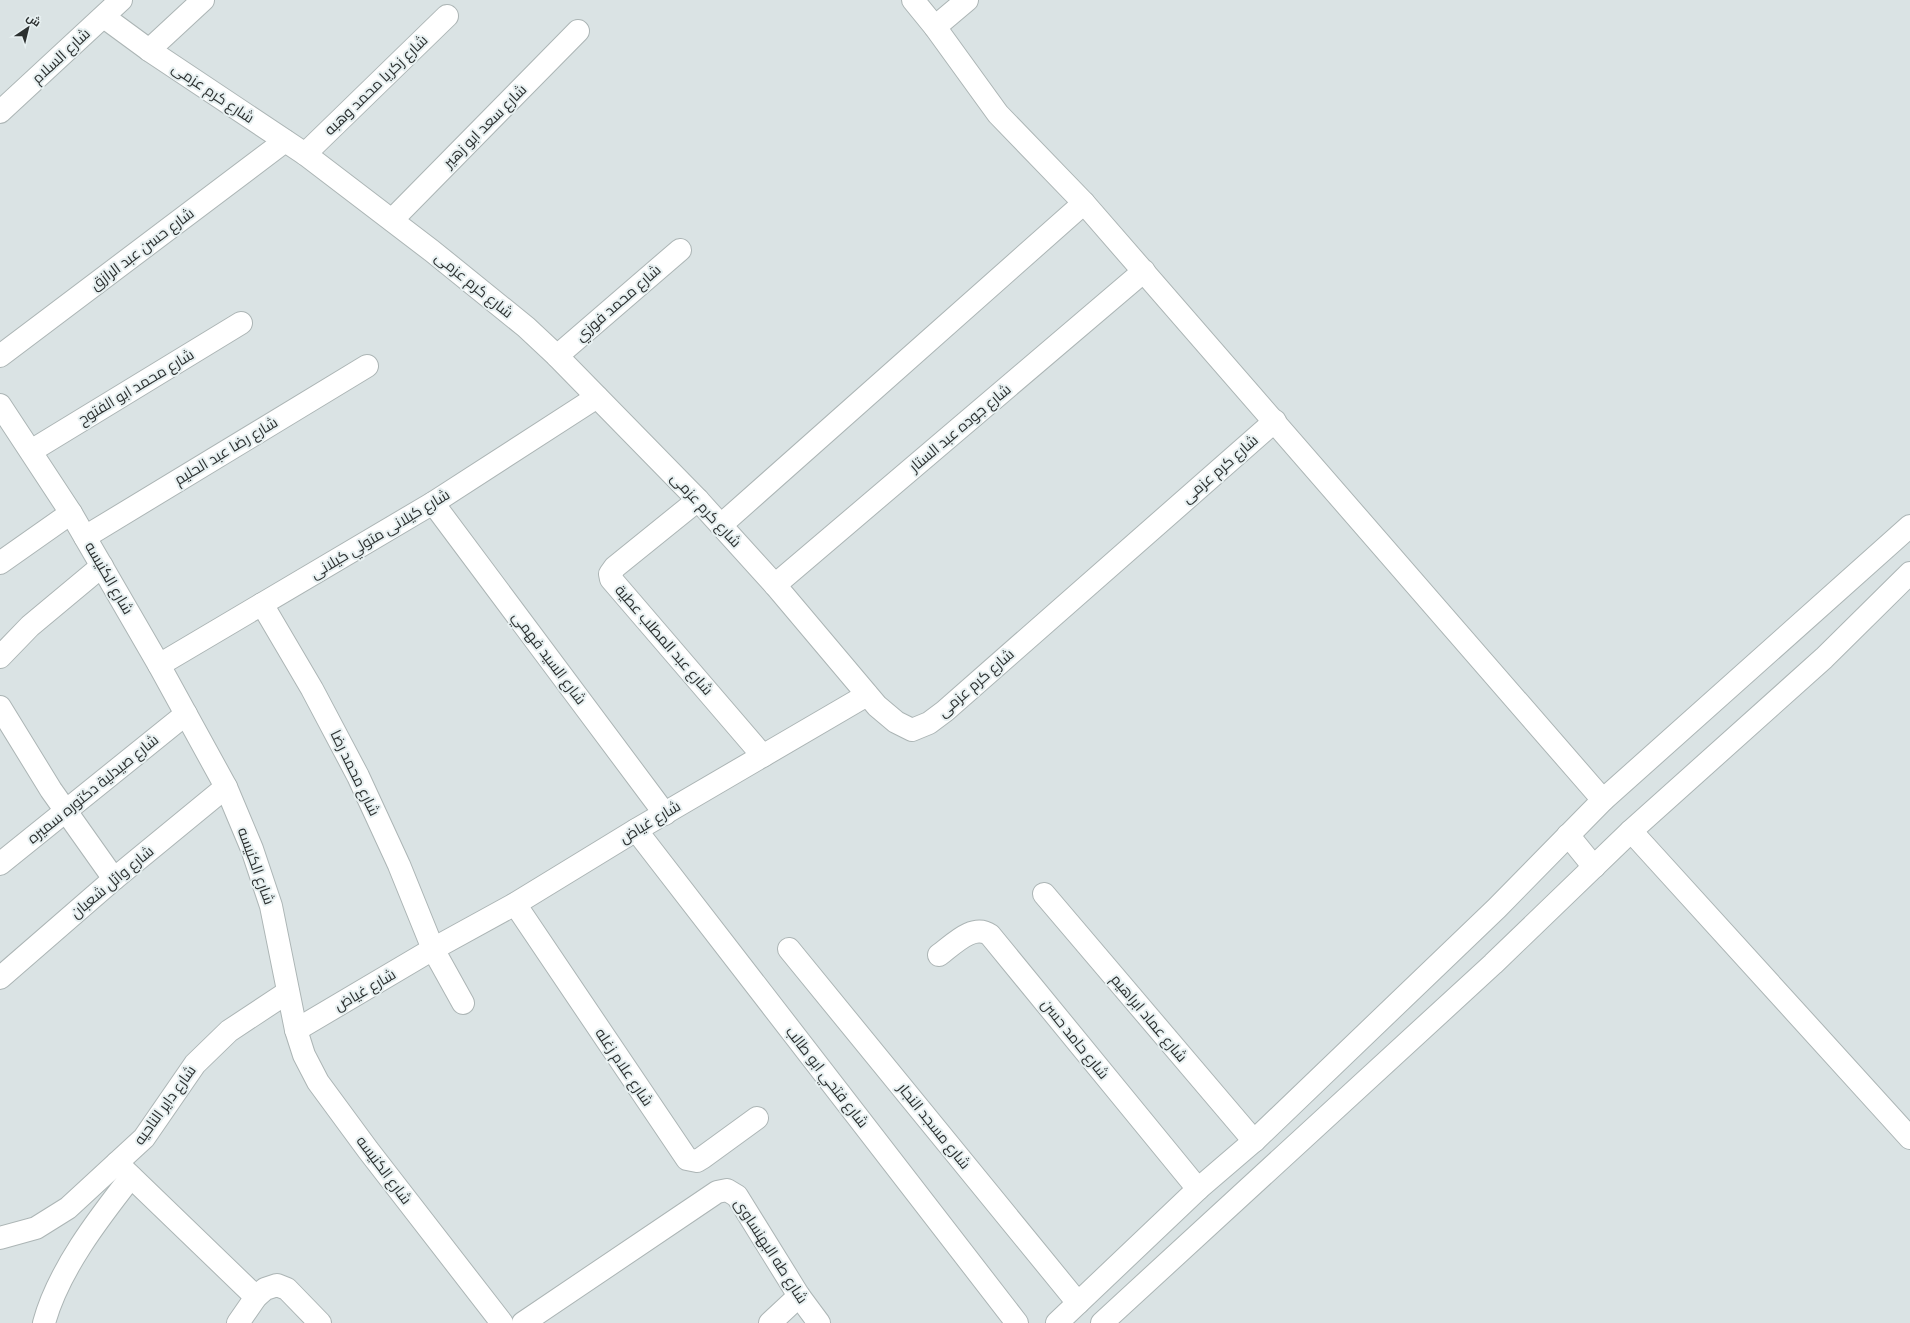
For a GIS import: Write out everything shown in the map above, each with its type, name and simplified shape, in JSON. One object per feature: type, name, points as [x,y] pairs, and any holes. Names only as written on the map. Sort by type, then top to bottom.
[{"type":"street","name":"شارع السلام","points":[[4,100],[104,17],[121,0]]},
{"type":"street","points":[[149,50],[203,0]]},
{"type":"street","points":[[913,0],[998,114],[1084,203],[1144,271],[1603,800]]},
{"type":"street","points":[[935,28],[967,0]]},
{"type":"street","name":"شارع زكريا محمد وهبه","points":[[304,154],[447,16]]},
{"type":"street","name":"شارع كرم عزمى","points":[[104,17],[149,50],[304,154],[392,220],[520,322],[557,356],[698,500],[775,584],[877,706],[896,722],[912,730],[929,724],[1275,421]]},
{"type":"street","name":"شارع سعد ابو زهير","points":[[392,220],[578,31]]},
{"type":"street","name":"شارع حسن عبد الرازق","points":[[0,356],[285,141]]},
{"type":"street","points":[[721,525],[1084,203]]},
{"type":"street","name":"شارع محمد فوزي","points":[[557,356],[680,250]]},
{"type":"street","name":"شارع جوده عبد الستار","points":[[775,584],[1144,271]]},
{"type":"street","name":"شارع محمد ابو الفتوح","points":[[31,451],[241,323]]},
{"type":"street","name":"شارع رضا عبد الحليم","points":[[85,537],[367,366]]},
{"type":"street","name":"شارع كيلانى متولي كيلانى","points":[[159,665],[433,503],[597,397]]},
{"type":"street","name":"شارع الكنيسه","points":[[0,405],[71,513],[159,665],[226,787],[252,849],[271,906],[296,1030],[304,1055],[318,1082],[368,1150],[502,1323]]},
{"type":"street","name":"شارع عبد المطلب عطية","points":[[698,500],[616,567],[610,574],[611,579],[763,756]]},
{"type":"street","name":"شارع السيد فهمي","points":[[433,503],[665,814]]},
{"type":"street","points":[[0,563],[71,513]]},
{"type":"street","points":[[1057,1323],[1198,1189],[1254,1141],[1497,908],[1603,800],[1910,526]]},
{"type":"street","points":[[0,657],[30,626],[102,566]]},
{"type":"street","points":[[1102,1323],[1493,964],[1631,831],[1824,658],[1910,573]]},
{"type":"street","name":"شارع محمد رضا","points":[[262,604],[312,688],[358,776],[399,865],[433,950]]},
{"type":"street","name":"شارع غياض","points":[[296,1030],[515,904],[636,830],[867,695]]},
{"type":"street","points":[[0,707],[65,810],[114,879]]},
{"type":"street","name":"شارع صيدلية دكتوره سميره","points":[[0,864],[65,810],[186,714]]},
{"type":"street","name":"شارع وائل شعبان","points":[[0,978],[114,879],[226,787]]},
{"type":"street","name":"شارع فتحي ابو طالب","points":[[636,830],[1018,1323]]},
{"type":"street","points":[[1631,831],[1910,1138]]},
{"type":"street","points":[[1568,835],[1594,867]]},
{"type":"street","name":"شارع عماد ابراهيم","points":[[1044,894],[1254,1141]]},
{"type":"street","name":"شارع علام زغله","points":[[515,904],[687,1159],[697,1161],[757,1118]]},
{"type":"street","name":"شارع حامد حسن","points":[[939,955],[972,931],[982,930],[990,935],[1198,1189]]},
{"type":"street","name":"شارع مسجد النجار","points":[[789,949],[1078,1303]]},
{"type":"street","points":[[433,950],[463,1003]]},
{"type":"street","name":"شارع داير الناحيه","points":[[0,1238],[36,1228],[124,1170],[194,1064],[229,1031],[288,992]]},
{"type":"street","points":[[44,1323],[69,1264],[98,1219],[124,1170],[256,1297]]},
{"type":"street","name":"شارع طه البهنساوى","points":[[523,1323],[717,1192],[727,1190],[737,1196],[799,1296],[819,1323]]},
{"type":"street","points":[[238,1323],[256,1297],[265,1289],[277,1285],[287,1289],[320,1323]]},
{"type":"street","points":[[770,1323],[799,1296]]}]
